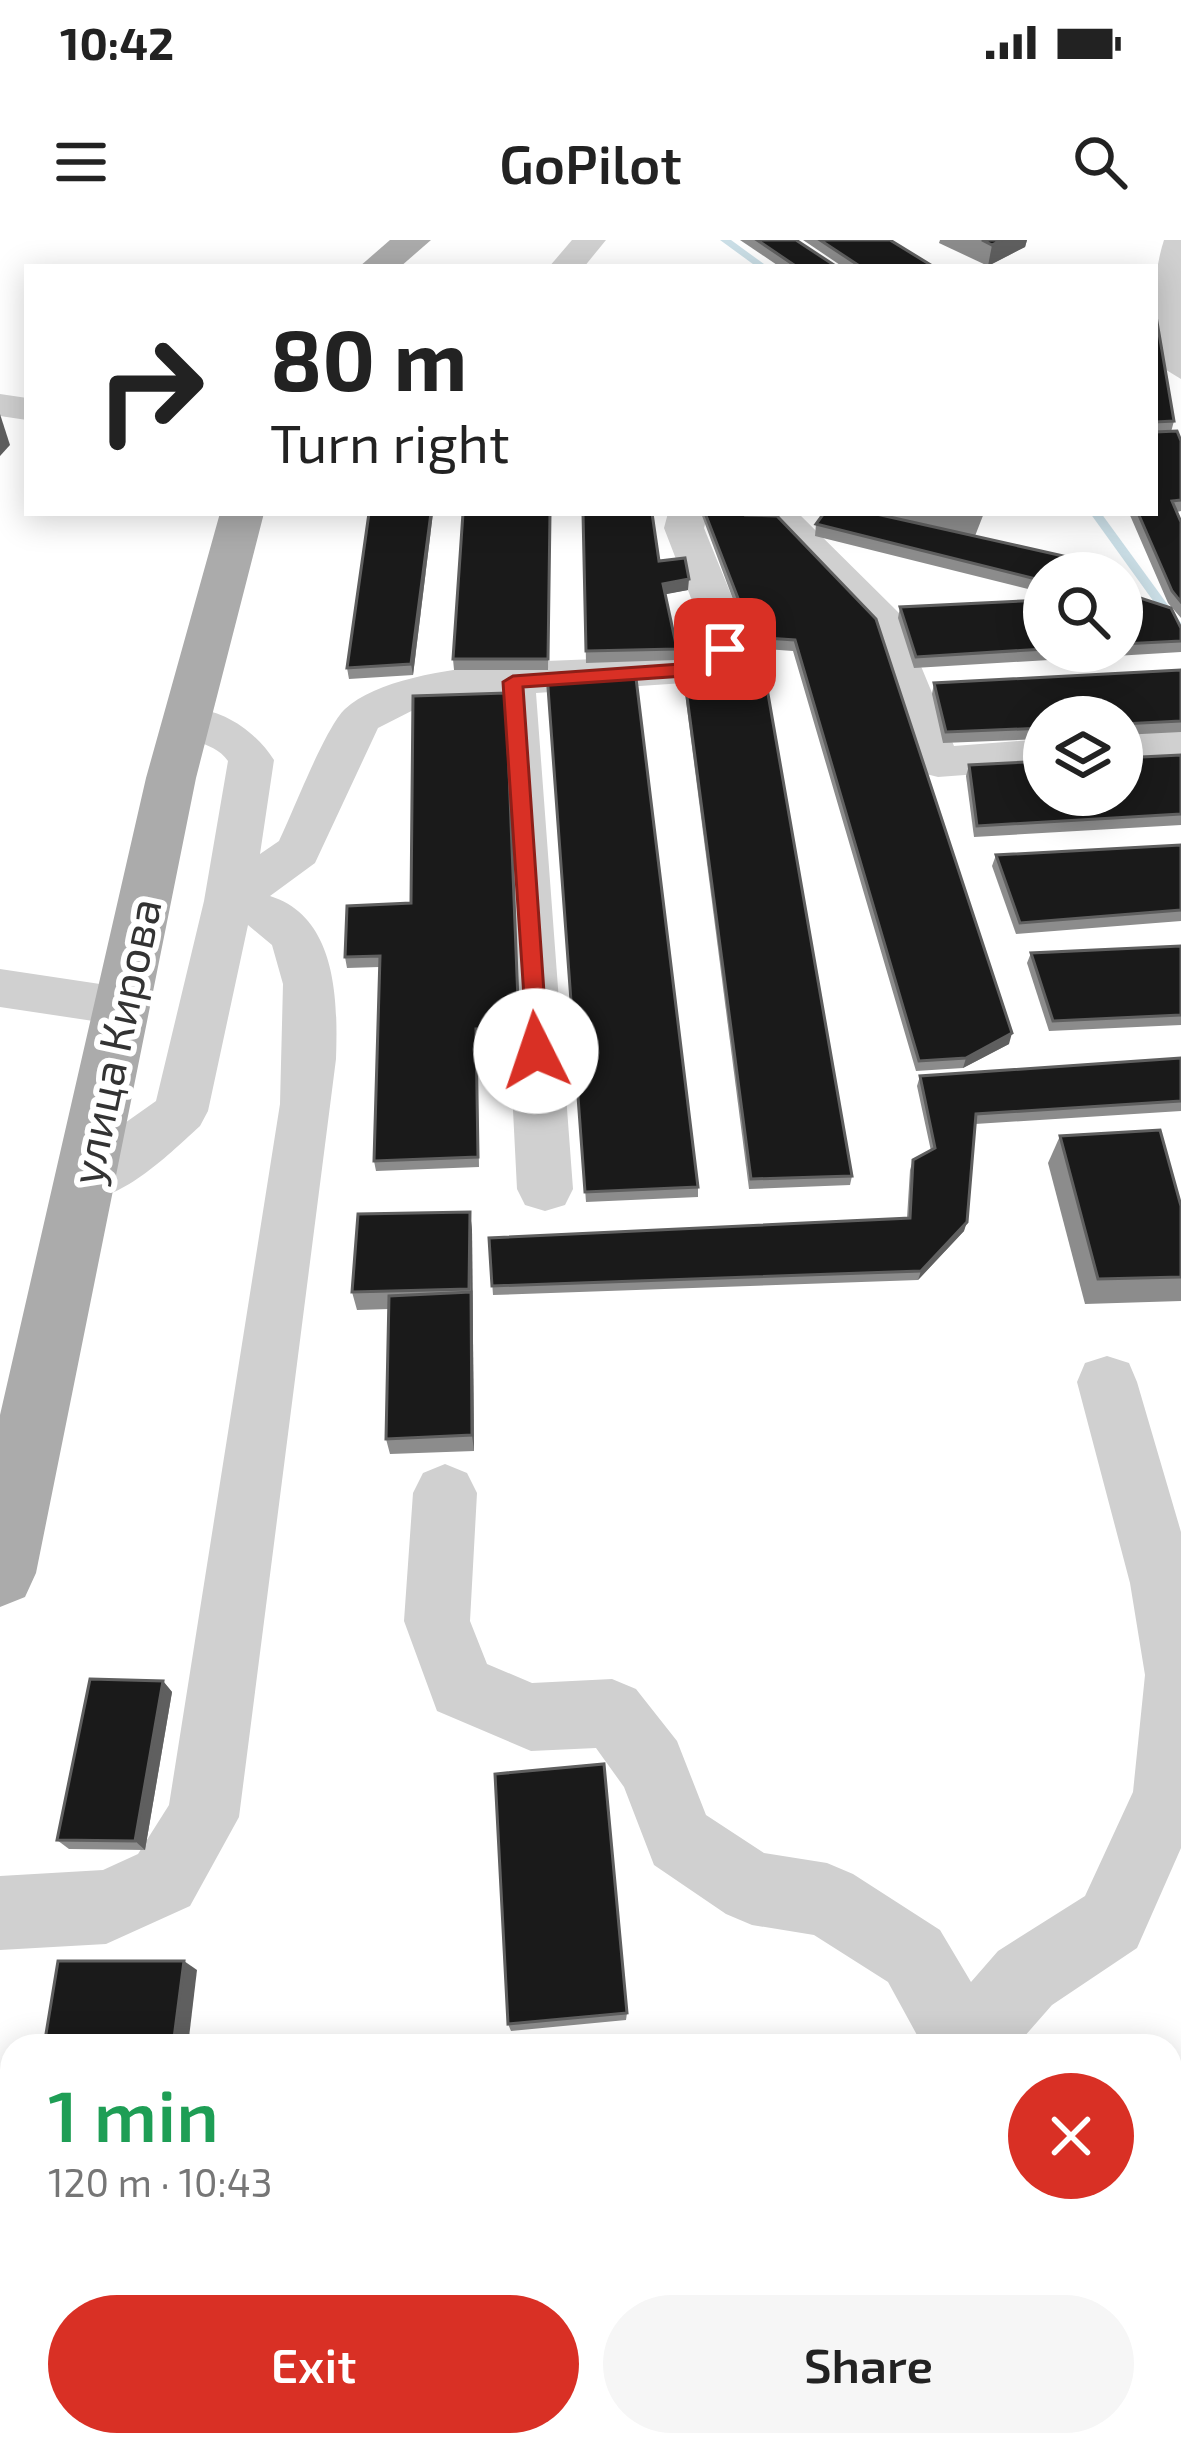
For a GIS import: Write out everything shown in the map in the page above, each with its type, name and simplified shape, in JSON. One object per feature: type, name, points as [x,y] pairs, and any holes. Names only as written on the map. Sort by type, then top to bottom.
[{"type":"main road","points":[[381,264],[413,240]]},
{"type":"main road","name":"улица Кирова","points":[[0,1573],[120,1006],[186,721],[241,516]]},
{"type":"street","points":[[569,264],[590,240]]},
{"type":"street","points":[[1180,240],[1161,287],[1181,368]]},
{"type":"street","points":[[229,901],[298,851],[360,720],[388,702],[429,686],[699,669],[725,649],[722,624],[684,528],[687,516]]},
{"type":"street","points":[[778,516],[878,613],[938,762],[1023,756]]},
{"type":"street","points":[[513,682],[545,1189]]},
{"type":"street","points":[[84,1181],[148,1140],[181,1112],[229,901],[251,760],[236,739],[186,721]]},
{"type":"street","points":[[1143,746],[1181,743]]},
{"type":"street","points":[[0,1913],[106,1907],[145,1889],[164,1880],[203,1817],[307,1104],[310,1016],[299,951],[279,919],[229,901]]},
{"type":"street","points":[[0,988],[120,1006]]},
{"type":"street","points":[[976,2034],[1025,1978],[1111,1922],[1168,1795],[1179,1676],[1162,1583],[1107,1382]]},
{"type":"street","points":[[445,1493],[436,1621],[461,1687],[531,1717],[612,1713],[652,1766],[679,1840],[752,1888],[827,1900],[914,1956],[959,2034]]},
{"type":"building","points":[[757,240],[796,240],[832,264],[793,264]]},
{"type":"building","points":[[820,240],[890,240],[929,264],[856,264]]},
{"type":"building","points":[[1158,328],[1174,421],[1158,422]]},
{"type":"building","points":[[1177,431],[1181,441],[1181,500],[1172,501],[1181,522],[1181,602],[1139,516],[1158,516],[1158,432]]},
{"type":"building","points":[[369,516],[431,516],[411,664],[347,668]]},
{"type":"building","points":[[463,516],[550,516],[548,659],[453,659]]},
{"type":"building","points":[[583,516],[652,516],[659,561],[685,558],[689,579],[663,584],[677,649],[586,651]]},
{"type":"building","points":[[706,516],[777,516],[876,619],[1012,1033],[966,1058],[919,1061],[795,640],[753,637]]},
{"type":"building","points":[[822,516],[885,516],[1046,552],[1023,552],[1023,576],[816,524]]},
{"type":"building","points":[[1143,599],[1171,608],[1181,628],[1181,641],[1143,643]]},
{"type":"building","points":[[1023,601],[1023,650],[916,657],[900,607]]},
{"type":"building","points":[[635,670],[698,1187],[585,1192],[547,674]]},
{"type":"building","points":[[1181,670],[1181,721],[1143,723],[1143,696],[1023,696],[1023,729],[946,732],[934,683]]},
{"type":"building","points":[[764,671],[852,1176],[751,1179],[684,674]]},
{"type":"building","points":[[506,693],[519,1027],[476,1029],[478,1157],[374,1161],[380,956],[345,957],[347,906],[411,903],[413,696]]},
{"type":"building","points":[[1181,755],[1181,814],[977,826],[969,765],[1023,762],[1023,816],[1143,816],[1143,757]]},
{"type":"building","points":[[1181,845],[1181,910],[1020,923],[996,855]]},
{"type":"building","points":[[1181,946],[1181,1015],[1053,1021],[1031,953]]},
{"type":"building","points":[[1181,1058],[1181,1101],[976,1114],[967,1222],[921,1271],[492,1286],[489,1238],[910,1218],[913,1160],[935,1148],[920,1076]]},
{"type":"building","points":[[1160,1130],[1181,1206],[1181,1277],[1098,1279],[1060,1136]]},
{"type":"building","points":[[470,1212],[469,1289],[352,1292],[358,1214]]},
{"type":"building","points":[[471,1292],[472,1435],[386,1439],[389,1296]]},
{"type":"building","points":[[90,1679],[163,1681],[135,1841],[57,1840]]},
{"type":"building","points":[[604,1764],[627,2013],[508,2024],[495,1774]]},
{"type":"building","points":[[58,1961],[184,1961],[175,2034],[46,2034]]},
{"type":"waterway","points":[[725,240],[759,264]]},
{"type":"waterway","points":[[1097,516],[1181,631]]},
{"type":"route","points":[[536,1051],[513,682],[699,669],[725,649]]}]
